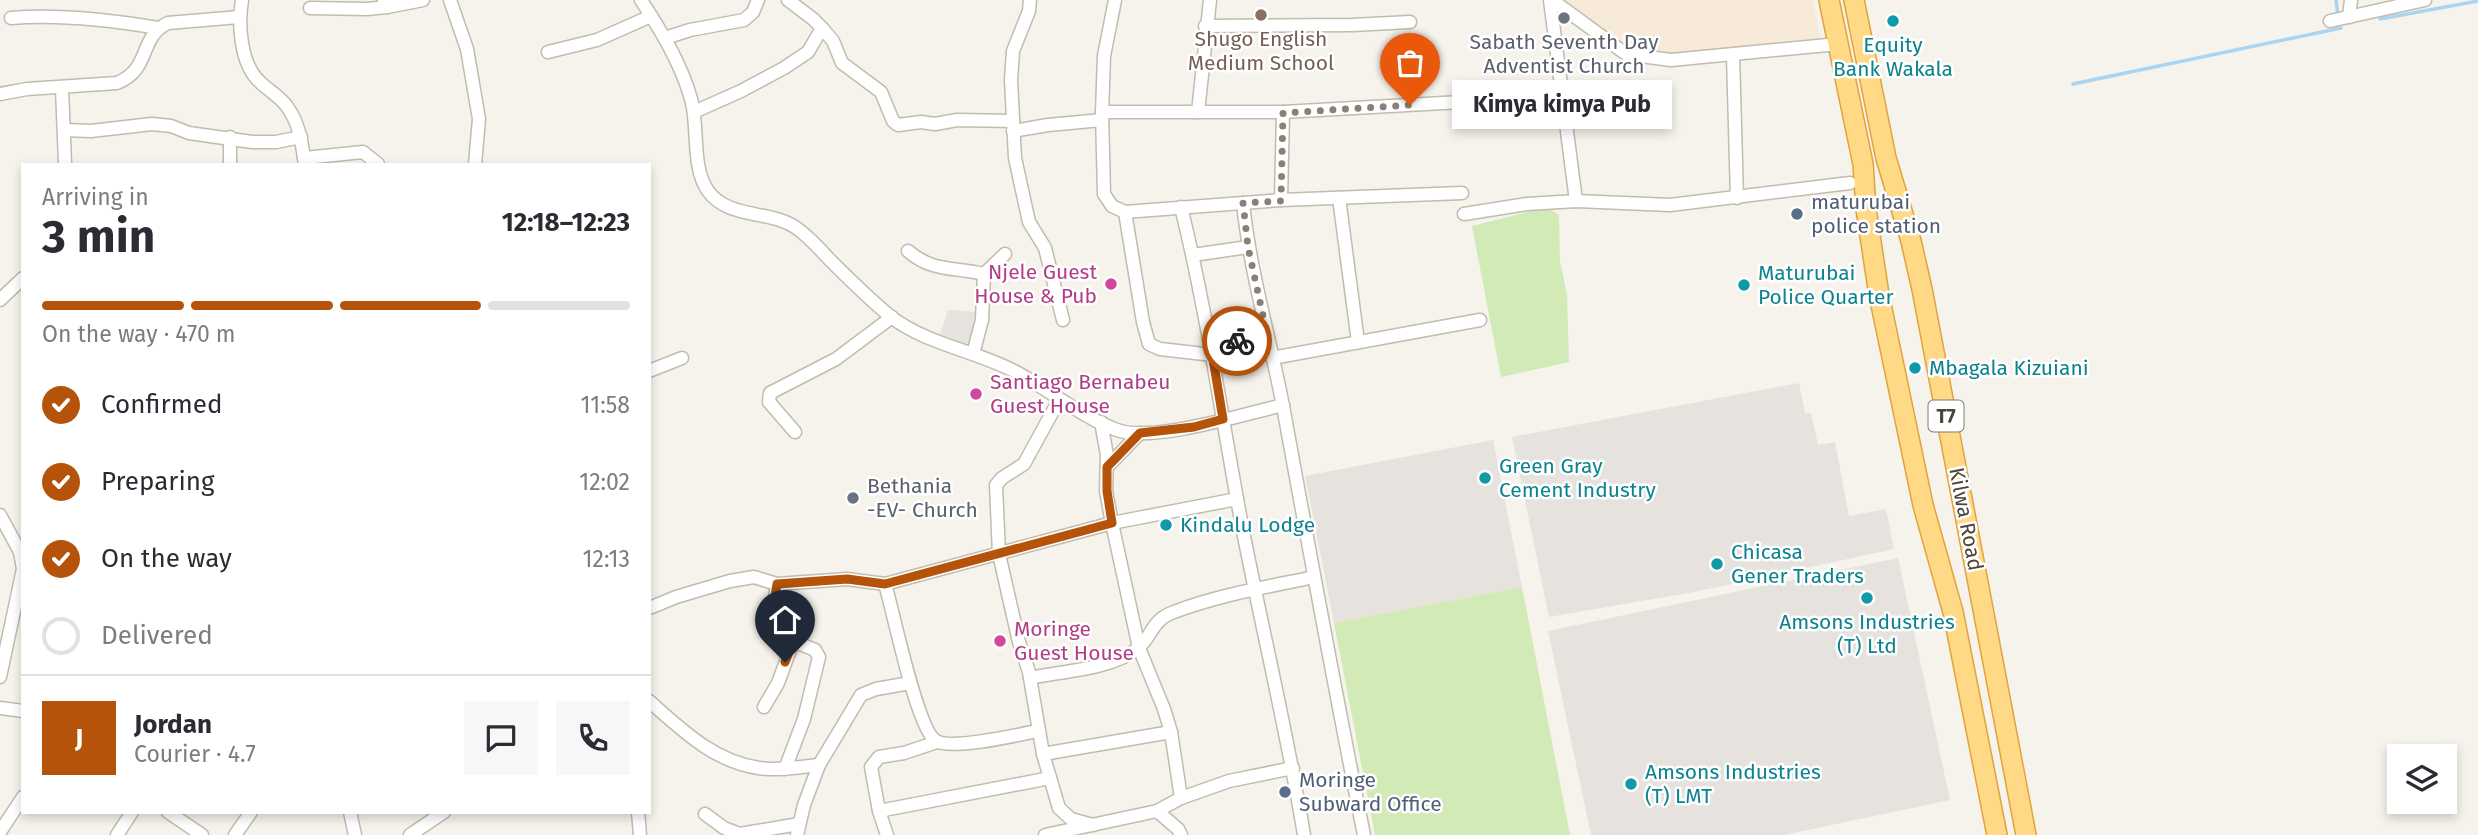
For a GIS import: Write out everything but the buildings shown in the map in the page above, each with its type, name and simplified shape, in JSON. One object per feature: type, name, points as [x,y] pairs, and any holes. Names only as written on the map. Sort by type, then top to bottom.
[{"type":"highway","name":"Kilwa Road","points":[[1829,0],[1863,164],[1866,209],[1879,295],[1923,505],[1953,612],[1997,835]]},
{"type":"highway","name":"Kilwa Road","points":[[1854,0],[1886,158],[1911,241],[1922,289],[2026,835]]},
{"type":"street","points":[[242,0],[240,17],[245,51],[258,80],[287,105],[301,137],[304,161],[363,152],[377,163]]},
{"type":"street","points":[[310,8],[367,9],[423,0]]},
{"type":"street","points":[[450,0],[467,49],[479,118],[475,163]]},
{"type":"street","points":[[641,0],[665,38],[688,88],[694,112],[694,134],[702,179],[709,192],[720,202],[742,212],[794,226],[892,317],[925,337],[1013,370],[1059,400],[1119,431],[1140,433],[1194,427],[1283,405]]},
{"type":"street","points":[[665,38],[690,30],[744,20],[753,12],[758,0]]},
{"type":"street","points":[[788,0],[813,19],[833,41],[842,63],[881,92],[893,121],[898,125],[921,122],[935,124],[957,120],[1013,126],[1048,125],[1102,116],[1198,112],[1283,113],[1461,102]]},
{"type":"street","points":[[1030,0],[1029,11],[1013,51],[1011,80],[1016,158],[1026,212],[1033,230],[1045,248],[1062,320]]},
{"type":"street","points":[[1115,0],[1104,56],[1102,116],[1104,194],[1112,206],[1125,212],[1243,203],[1462,193]]},
{"type":"street","points":[[1198,112],[1205,26],[1210,0]]},
{"type":"street","points":[[1551,0],[1626,54],[1671,60],[1838,44]]},
{"type":"street","points":[[1551,0],[1576,201]]},
{"type":"street","points":[[2349,17],[2351,0]]},
{"type":"street","points":[[2330,21],[2425,0]]},
{"type":"street","points":[[548,52],[597,40],[651,16]]},
{"type":"street","points":[[0,94],[27,89],[117,83],[130,78],[141,64],[152,34],[158,28],[168,23],[240,17]]},
{"type":"street","points":[[11,18],[120,22],[158,28]]},
{"type":"street","points":[[1205,26],[1410,22]]},
{"type":"street","points":[[694,112],[741,91],[800,58],[808,52],[821,28]]},
{"type":"street","points":[[1733,55],[1737,198]]},
{"type":"street","points":[[62,88],[65,163]]},
{"type":"street","points":[[1281,201],[1283,113]]},
{"type":"street","points":[[64,130],[91,131],[152,124],[189,133],[252,142],[276,142],[301,137]]},
{"type":"street","points":[[230,138],[230,163]]},
{"type":"street","points":[[1464,214],[1527,204],[1576,201],[1670,205],[1850,183]]},
{"type":"street","points":[[1339,198],[1358,342]]},
{"type":"street","points":[[1243,203],[1248,247],[1283,405],[1364,835]]},
{"type":"street","points":[[1181,207],[1212,351],[1254,590],[1293,768],[1304,835]]},
{"type":"street","points":[[1125,212],[1149,344],[1155,348],[1212,351],[1267,334]]},
{"type":"street","points":[[1193,255],[1248,247]]},
{"type":"street","points":[[908,251],[920,262],[936,267],[984,274]]},
{"type":"street","points":[[974,354],[982,320],[984,274],[1005,254]]},
{"type":"street","points":[[0,300],[21,280]]},
{"type":"street","points":[[795,432],[769,402],[771,393],[836,359],[892,317]]},
{"type":"street","points":[[1272,358],[1480,320]]},
{"type":"street","points":[[651,370],[682,358]]},
{"type":"street","points":[[1059,400],[1024,464],[996,485],[999,554],[1030,678],[1037,731],[1059,808],[1071,819],[1093,825]]},
{"type":"street","points":[[1101,422],[1112,523],[1139,648],[1171,732],[1181,798]]},
{"type":"street","points":[[1107,467],[1140,433]]},
{"type":"street","points":[[652,607],[730,581],[754,577],[777,584],[847,579],[885,584],[1112,523],[1237,499]]},
{"type":"street","points":[[0,515],[21,558]]},
{"type":"street","points":[[9,530],[21,538]]},
{"type":"street","points":[[0,677],[3,645],[21,577]]},
{"type":"street","points":[[1030,678],[1106,664],[1139,648],[1158,619],[1174,612],[1254,590],[1314,578]]},
{"type":"street","points":[[777,584],[771,621],[773,629],[793,642],[815,650],[819,657],[804,719],[785,769]]},
{"type":"street","points":[[885,584],[910,682],[928,732],[937,741],[950,744],[1037,731]]},
{"type":"street","points":[[764,707],[778,682],[793,642]]},
{"type":"street","points":[[705,814],[724,828],[740,834],[798,829],[818,765],[861,695],[910,682]]},
{"type":"street","points":[[651,703],[707,749],[746,765],[785,769],[818,765]]},
{"type":"street","points":[[0,708],[21,711]]},
{"type":"street","points":[[1043,754],[1171,732]]},
{"type":"street","points":[[887,835],[879,811],[871,767],[879,757],[904,753],[937,741]]},
{"type":"street","points":[[1045,835],[1157,811],[1181,798],[1229,781],[1293,768]]},
{"type":"street","points":[[879,811],[1050,778]]},
{"type":"street","points":[[0,832],[21,800]]},
{"type":"street","points":[[1157,811],[1178,829],[1181,835]]},
{"type":"street","points":[[117,835],[131,814]]},
{"type":"street","points":[[171,814],[202,835]]},
{"type":"street","points":[[235,835],[250,814]]},
{"type":"street","points":[[350,814],[355,835]]},
{"type":"street","points":[[417,833],[441,814]]},
{"type":"street","points":[[634,814],[640,835]]},
{"type":"shaded area","points":[[1565,0],[1813,0],[1821,45],[1711,55],[1632,54]]},
{"type":"shaded area","points":[[948,310],[978,312],[974,346],[940,334]]},
{"type":"shaded area","name":"Chicasa Gener Traders","points":[[1799,383],[1805,413],[1811,413],[1818,445],[1835,442],[1849,516],[1886,509],[1894,549],[1694,592],[1549,617],[1512,437]]},
{"type":"shaded area","points":[[1493,440],[1522,587],[1334,623],[1305,476]]},
{"type":"shaded area","name":"Amsons Industries (T) LMT","points":[[1898,558],[1950,800],[1784,835],[1591,835],[1548,631]]},
{"type":"green space","points":[[1547,207],[1559,215],[1560,261],[1567,295],[1569,362],[1501,377],[1472,226]]},
{"type":"green space","points":[[1522,587],[1570,835],[1375,835],[1334,623]]},
{"type":"waterway","points":[[2336,0],[2338,15]]},
{"type":"waterway","points":[[2380,19],[2478,1]]},
{"type":"waterway","points":[[2073,84],[2341,28]]},
{"type":"way so far","points":[[1237,341],[1267,334],[1248,247],[1243,203],[1281,201],[1283,113],[1410,105]]},
{"type":"place","name":"Shugo English Medium School","points":[[1261,15]]},
{"type":"place","name":"Sabath Seventh Day Adventist Church","points":[[1564,18]]},
{"type":"place","name":"Equity Bank Wakala","points":[[1893,21]]},
{"type":"place","name":"Kimya kimya Pub","points":[[1410,105]]},
{"type":"place","name":"maturubai police station","points":[[1797,214]]},
{"type":"place","name":"Njele Guest House & Pub","points":[[1111,284]]},
{"type":"place","name":"Maturubai Police Quarter","points":[[1744,285]]},
{"type":"place","name":"Mbagala Kizuiani","points":[[1915,368]]},
{"type":"place","name":"Santiago Bernabeu Guest House","points":[[976,394]]},
{"type":"place","name":"Green Gray Cement Industry","points":[[1485,478]]},
{"type":"place","name":"Bethania -EV- Church","points":[[853,498]]},
{"type":"place","name":"Kindalu Lodge","points":[[1166,525]]},
{"type":"place","name":"Chicasa Gener Traders","points":[[1717,564]]},
{"type":"place","name":"Amsons Industries (T) Ltd","points":[[1867,598]]},
{"type":"place","name":"Moringe Guest House","points":[[1000,641]]},
{"type":"place","name":"Amsons Industries (T) LMT","points":[[1631,784]]},
{"type":"place","name":"Moringe Subward Office","points":[[1285,792]]},
{"type":"route","points":[[785,662],[793,642],[773,629],[771,621],[777,584],[847,579],[885,584],[1112,523],[1107,491],[1107,467],[1140,433],[1194,427],[1223,419],[1211,347],[1237,341]]}]
